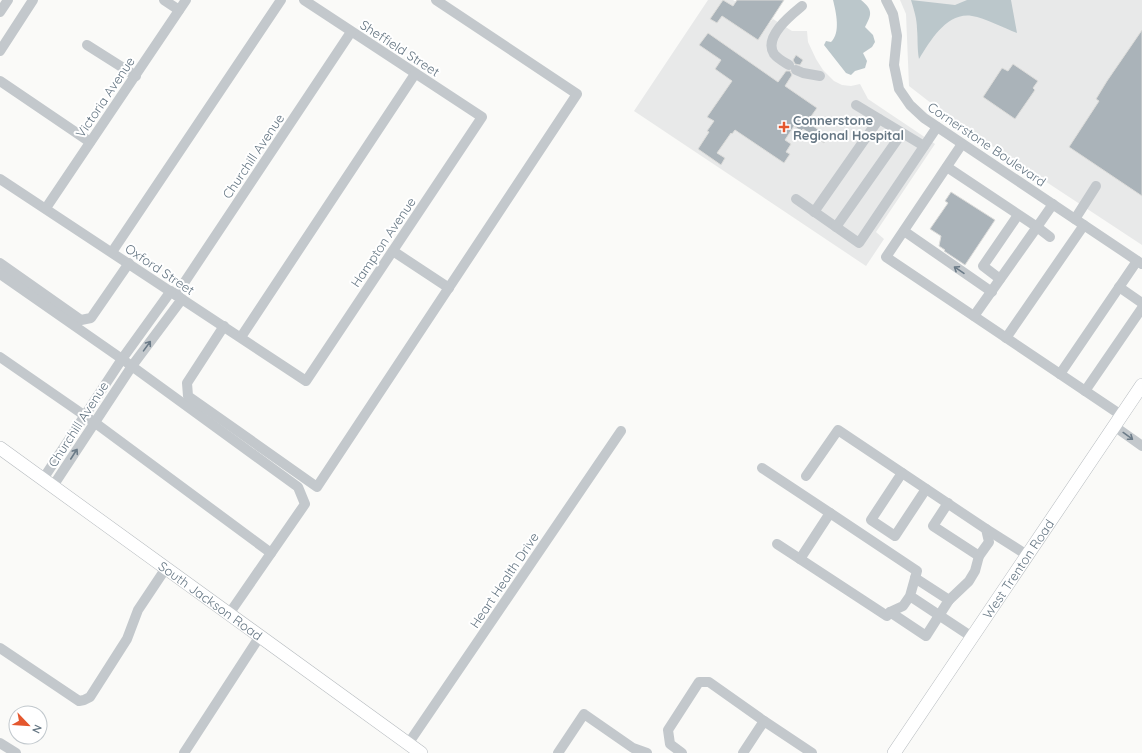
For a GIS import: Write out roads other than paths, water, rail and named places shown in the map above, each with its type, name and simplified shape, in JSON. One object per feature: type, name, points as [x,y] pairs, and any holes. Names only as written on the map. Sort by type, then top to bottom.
[{"type":"main road","name":"West Trenton Road","points":[[894,753],[1142,384]]},
{"type":"main road","name":"South Jackson Road","points":[[0,448],[421,753]]},
{"type":"street","points":[[0,12],[8,0]]},
{"type":"street","points":[[0,51],[34,0]]},
{"type":"street","points":[[164,0],[179,10]]},
{"type":"street","name":"Victoria Avenue","points":[[46,208],[186,0]]},
{"type":"street","points":[[112,252],[281,0]]},
{"type":"street","name":"Sheffield Street","points":[[304,0],[482,117]]},
{"type":"street","points":[[224,326],[187,383],[188,396],[317,487],[577,94],[436,0]]},
{"type":"street","name":"Cornerstone Boulevard","points":[[886,0],[893,14],[897,36],[894,65],[899,89],[910,105],[924,118],[937,127],[1140,263]]},
{"type":"street","points":[[802,6],[777,30],[772,42],[773,52],[780,59],[803,74],[820,76]]},
{"type":"street","name":"Churchill Avenue","points":[[48,483],[94,422],[132,366],[177,295],[351,32]]},
{"type":"street","points":[[87,45],[136,76]]},
{"type":"street","points":[[241,337],[415,74]]},
{"type":"street","points":[[0,81],[90,142]]},
{"type":"street","points":[[856,105],[924,146]]},
{"type":"street","name":"Hampton Avenue","points":[[306,381],[482,117]]},
{"type":"street","points":[[814,212],[878,119]]},
{"type":"street","points":[[796,199],[859,243],[937,127]]},
{"type":"street","points":[[836,227],[902,133]]},
{"type":"street","points":[[962,144],[886,257],[1122,415]]},
{"type":"street","points":[[947,167],[1050,236]]},
{"type":"street","name":"Oxford Street","points":[[0,179],[306,381]]},
{"type":"street","points":[[1075,219],[1096,186]]},
{"type":"street","points":[[974,316],[1053,204]]},
{"type":"street","points":[[1000,279],[983,266],[1018,215]]},
{"type":"street","points":[[1006,338],[1084,226]]},
{"type":"street","points":[[904,232],[992,292]]},
{"type":"street","points":[[392,251],[449,288]]},
{"type":"street","points":[[0,263],[81,320],[91,318],[129,263]]},
{"type":"street","points":[[1060,374],[1119,287],[1140,263]]},
{"type":"street","points":[[0,274],[132,366],[298,487],[305,504],[229,614]]},
{"type":"street","points":[[1119,287],[1142,303]]},
{"type":"street","name":"Churchill Avenue","points":[[48,483],[85,415],[122,359],[177,295]]},
{"type":"street","points":[[1085,391],[1142,308]]},
{"type":"street","points":[[0,357],[85,415],[271,553]]},
{"type":"street","points":[[1114,426],[1142,446]]},
{"type":"street","points":[[806,476],[838,430],[1027,555]]},
{"type":"street","name":"Heart Health Drive","points":[[408,744],[621,431]]},
{"type":"street","points":[[762,468],[917,571],[910,596],[903,606],[890,612],[887,616],[776,544]]},
{"type":"street","points":[[902,473],[871,520],[895,536],[926,489]]},
{"type":"street","points":[[948,503],[933,526],[979,556]]},
{"type":"street","points":[[800,559],[830,513]]},
{"type":"street","points":[[890,612],[926,636],[949,600],[969,581],[976,571],[979,556],[989,542],[986,529]]},
{"type":"street","points":[[0,648],[79,701],[84,700],[90,697],[127,639],[138,610],[166,568]]},
{"type":"street","points":[[915,578],[949,600]]},
{"type":"street","points":[[910,596],[972,637]]},
{"type":"street","points":[[184,753],[260,636]]},
{"type":"street","points":[[682,753],[670,744],[668,730],[699,682],[709,682],[812,753]]},
{"type":"street","points":[[558,753],[584,714],[633,748],[647,753]]},
{"type":"street","points":[[743,753],[764,720]]},
{"type":"street","points":[[0,743],[16,753]]},
{"type":"place","name":"Connerstone Regional Hospital","points":[[784,127]]}]
